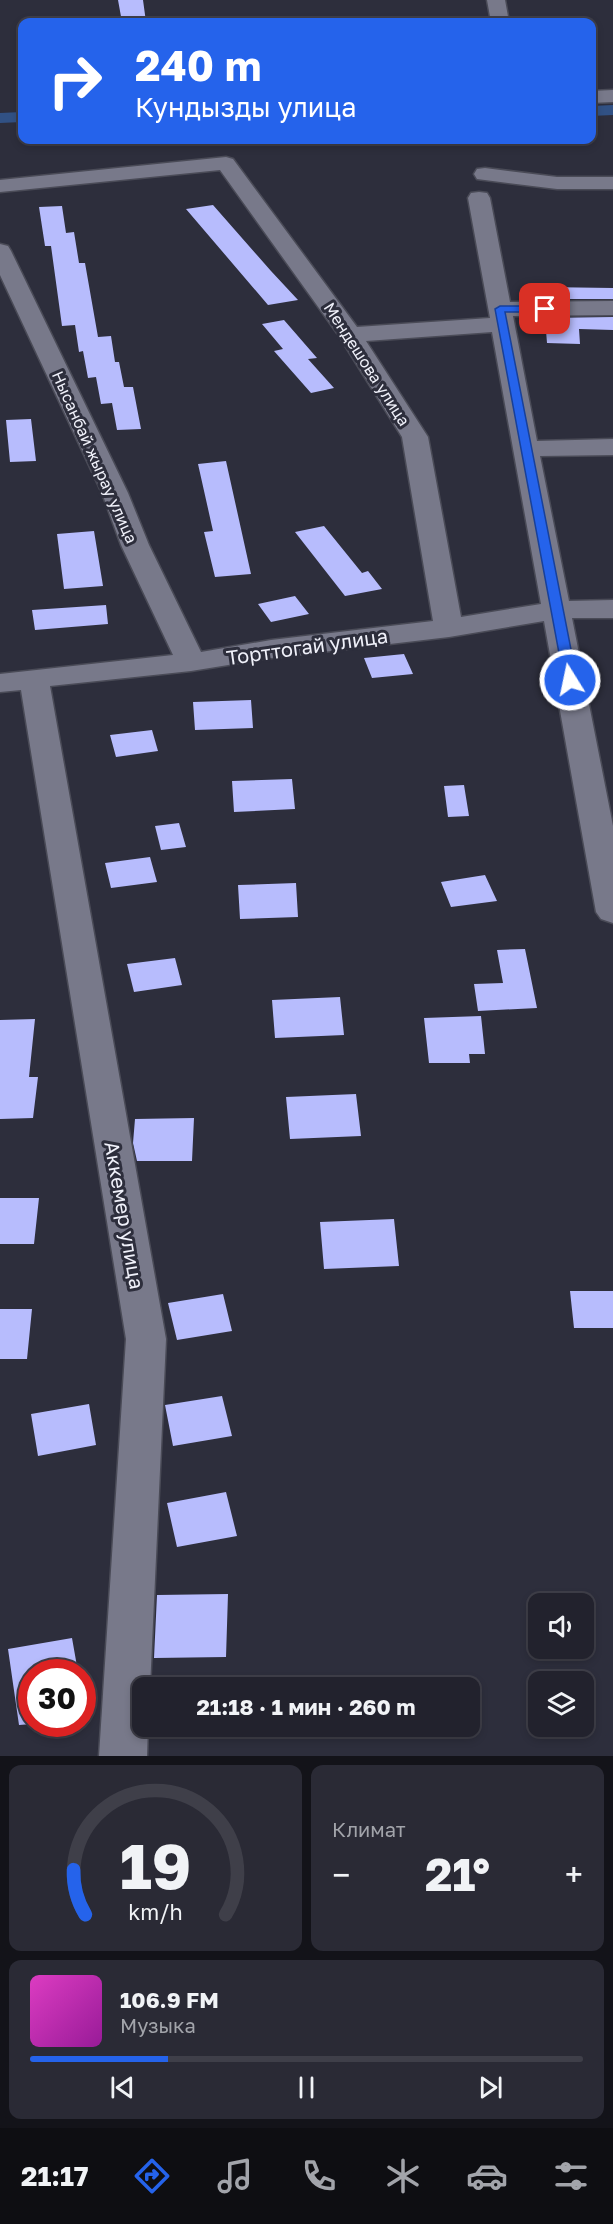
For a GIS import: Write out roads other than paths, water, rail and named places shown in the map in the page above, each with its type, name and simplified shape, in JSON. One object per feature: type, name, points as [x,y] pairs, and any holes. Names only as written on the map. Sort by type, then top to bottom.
[{"type":"street","points":[[496,0],[499,18]]},
{"type":"street","points":[[596,97],[613,96]]},
{"type":"street","name":"Мендешова улица","points":[[0,186],[226,163],[350,335],[415,437],[449,628]]},
{"type":"street","points":[[613,183],[482,186],[502,317],[526,449],[558,610],[602,797],[613,912]]},
{"type":"street","name":"Нысанбай жырау улица","points":[[0,251],[115,493],[135,545],[191,662]]},
{"type":"street","points":[[350,335],[502,317],[613,308]]},
{"type":"street","points":[[526,449],[613,447]]},
{"type":"street","name":"Торттогай улица","points":[[17,681],[191,662],[271,649],[449,628],[558,610],[613,609]]},
{"type":"street","name":"Аккемер улица","points":[[17,681],[146,1339],[123,1756]]},
{"type":"waterway","points":[[596,111],[613,110]]},
{"type":"waterway","points":[[0,118],[18,117]]}]
